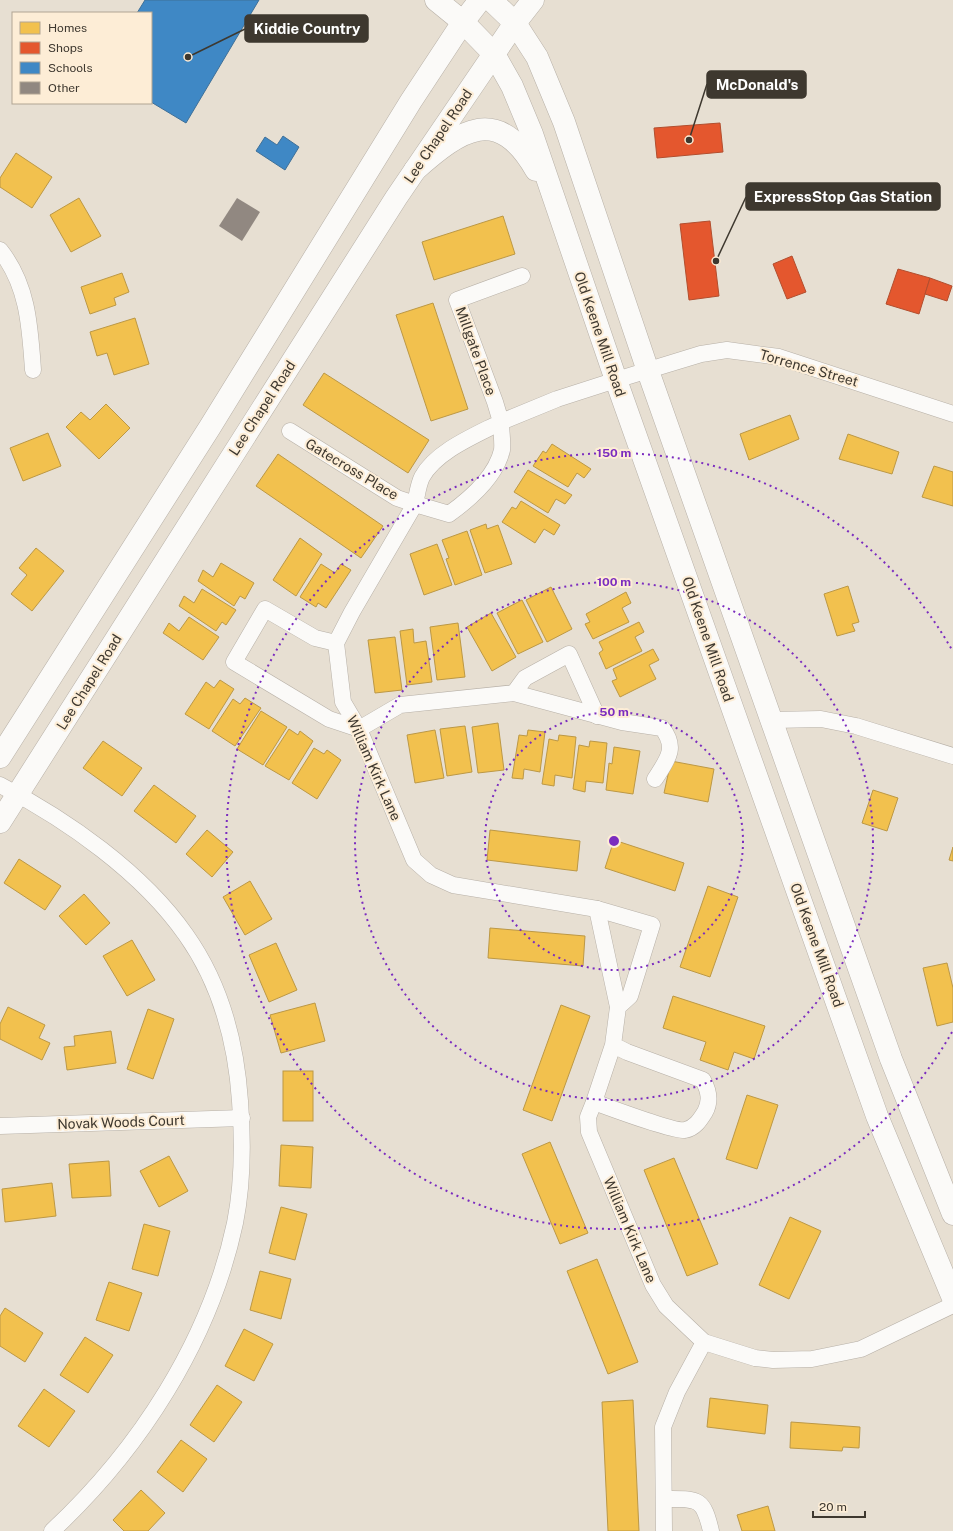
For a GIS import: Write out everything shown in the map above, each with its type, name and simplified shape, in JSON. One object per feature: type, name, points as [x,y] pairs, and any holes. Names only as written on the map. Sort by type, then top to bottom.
[{"type":"main road","name":"Old Keene Mill Road","points":[[436,0],[463,22],[494,54],[512,86],[532,134],[616,380],[877,1116],[953,1298]]},
{"type":"main road","points":[[0,757],[152,518],[411,101],[463,22],[480,0]]},
{"type":"main road","points":[[490,0],[515,23],[537,57],[564,122],[648,371],[892,1059],[953,1214]]},
{"type":"main road","name":"Lee Chapel Road","points":[[0,822],[9,789],[240,441],[415,170],[515,23],[533,0]]},
{"type":"main road","points":[[415,170],[438,149],[465,132],[487,129],[498,132],[513,141],[526,153],[554,201]]},
{"type":"street","points":[[0,250],[16,275],[23,292],[30,322],[34,370]]},
{"type":"street","name":"Millgate Place","points":[[501,422],[457,300],[522,276]]},
{"type":"street","name":"Torrence Street","points":[[616,380],[701,354],[728,350],[742,351],[779,357],[953,414]]},
{"type":"street","points":[[616,380],[557,399],[501,422],[456,446],[437,460],[422,477],[415,504],[352,612],[336,643],[315,638],[265,609],[234,662],[329,718],[359,729],[400,705],[514,693],[622,722],[662,728],[669,737],[670,746],[668,759],[655,778]]},
{"type":"street","points":[[415,504],[449,514],[463,504],[495,469],[502,449],[501,422]]},
{"type":"street","name":"Gatecross Place","points":[[290,431],[397,498],[415,504]]},
{"type":"street","name":"William Kirk Lane","points":[[336,643],[343,702],[359,729],[414,860],[431,875],[453,885],[472,890],[597,909],[652,925],[630,996],[618,1007]]},
{"type":"street","points":[[514,693],[525,678],[569,654],[597,716]]},
{"type":"street","points":[[773,720],[821,719],[849,724],[953,756]]},
{"type":"street","points":[[9,789],[66,825],[125,867],[158,900],[186,935],[200,958],[221,1003],[232,1041],[237,1068],[242,1118],[241,1182],[236,1221],[222,1272],[203,1320],[178,1370],[146,1423],[110,1470],[52,1531]]},
{"type":"street","name":"William Kirk Lane","points":[[597,909],[618,1007],[613,1045],[588,1117],[589,1132],[653,1285],[666,1306],[704,1342]]},
{"type":"street","points":[[594,1102],[667,1126],[684,1130],[699,1123],[708,1106],[709,1091],[703,1080],[627,1052],[613,1045]]},
{"type":"street","name":"Novak Woods Court","points":[[0,1126],[242,1118]]},
{"type":"street","points":[[664,1531],[665,1499],[663,1427],[677,1392],[704,1342],[755,1358],[773,1360],[812,1359],[861,1349],[953,1305]]},
{"type":"street","points":[[665,1499],[688,1499],[698,1502],[707,1510],[711,1531]]},
{"type":"building: Homes","points":[[16,153],[52,177],[32,208],[0,187],[0,178]]},
{"type":"building: Homes","points":[[79,198],[101,236],[71,252],[50,215]]},
{"type":"building: Homes","points":[[503,216],[515,254],[434,280],[422,242]]},
{"type":"building: Homes","points":[[122,273],[129,292],[114,298],[116,305],[90,314],[81,287]]},
{"type":"building: Homes","points":[[433,303],[468,409],[431,421],[396,315]]},
{"type":"building: Homes","points":[[135,318],[149,364],[114,375],[107,353],[97,356],[90,332]]},
{"type":"building: Homes","points":[[324,373],[429,440],[408,473],[303,405]]},
{"type":"building: Homes","points":[[106,404],[130,428],[99,459],[66,427],[81,412],[90,420]]},
{"type":"building: Homes","points":[[790,415],[799,439],[749,460],[740,434]]},
{"type":"building: Homes","points":[[48,433],[61,466],[23,481],[10,448]]},
{"type":"building: Homes","points":[[848,434],[899,452],[892,474],[839,459]]},
{"type":"building: Homes","points":[[552,444],[591,469],[584,478],[577,473],[568,487],[533,466],[543,451],[546,453]]},
{"type":"building: Homes","points":[[278,454],[383,526],[361,558],[256,486]]},
{"type":"building: Homes","points":[[934,466],[953,472],[953,506],[922,497]]},
{"type":"building: Homes","points":[[528,470],[572,495],[565,504],[556,499],[548,513],[514,492]]},
{"type":"building: Homes","points":[[521,501],[560,525],[554,535],[544,529],[535,543],[502,522],[512,507],[516,509]]},
{"type":"building: Homes","points":[[486,524],[487,529],[498,525],[512,564],[485,573],[470,530]]},
{"type":"building: Homes","points":[[467,531],[482,575],[455,585],[446,559],[449,558],[442,540]]},
{"type":"building: Homes","points":[[300,538],[322,554],[296,596],[273,580]]},
{"type":"building: Homes","points":[[437,544],[452,585],[424,595],[410,554]]},
{"type":"building: Homes","points":[[36,548],[64,571],[32,611],[11,594],[27,575],[19,568]]},
{"type":"building: Homes","points":[[221,563],[254,583],[245,599],[240,596],[234,606],[198,581],[203,570],[213,577]]},
{"type":"building: Homes","points":[[321,564],[335,573],[341,564],[351,570],[326,608],[318,603],[316,607],[300,597]]},
{"type":"building: Homes","points":[[848,586],[859,622],[852,624],[855,631],[837,636],[824,594]]},
{"type":"building: Homes","points":[[551,587],[572,629],[547,642],[526,600]]},
{"type":"building: Homes","points":[[202,589],[236,610],[226,625],[222,622],[216,631],[179,606],[184,596],[194,603]]},
{"type":"building: Homes","points":[[626,592],[631,603],[622,608],[629,622],[593,639],[585,624],[590,622],[586,614]]},
{"type":"building: Homes","points":[[522,600],[543,642],[518,654],[497,613]]},
{"type":"building: Homes","points":[[491,613],[516,657],[492,671],[467,627]]},
{"type":"building: Homes","points":[[189,617],[219,637],[203,660],[163,633],[169,623],[179,631]]},
{"type":"building: Homes","points":[[639,622],[644,632],[635,637],[642,651],[606,669],[599,653],[603,650],[599,642]]},
{"type":"building: Homes","points":[[458,623],[465,677],[437,680],[430,627]]},
{"type":"building: Homes","points":[[413,629],[414,643],[426,641],[432,682],[407,685],[400,631]]},
{"type":"building: Homes","points":[[395,637],[402,690],[375,693],[368,640]]},
{"type":"building: Homes","points":[[653,649],[659,660],[649,665],[656,679],[620,697],[612,681],[617,679],[613,669]]},
{"type":"building: Homes","points":[[220,680],[234,689],[209,729],[185,714],[206,682],[214,688]]},
{"type":"building: Homes","points":[[245,698],[261,708],[235,746],[212,731],[233,699],[240,704]]},
{"type":"building: Homes","points":[[261,711],[287,727],[263,765],[237,749]]},
{"type":"building: Homes","points":[[498,723],[504,770],[478,773],[472,727]]},
{"type":"building: Homes","points":[[465,726],[472,772],[447,776],[440,729]]},
{"type":"building: Homes","points":[[289,729],[298,735],[300,731],[313,741],[289,780],[265,766]]},
{"type":"building: Homes","points":[[435,730],[444,778],[415,783],[407,735]]},
{"type":"building: Homes","points":[[528,730],[545,732],[540,772],[524,769],[523,779],[512,778],[519,735],[527,736]]},
{"type":"building: Homes","points":[[559,735],[576,737],[572,778],[555,775],[554,786],[542,784],[549,739],[558,741]]},
{"type":"building: Homes","points":[[103,741],[142,768],[122,796],[83,768]]},
{"type":"building: Homes","points":[[590,741],[607,743],[603,783],[586,781],[585,792],[573,789],[579,745],[589,747]]},
{"type":"building: Homes","points":[[614,747],[640,751],[633,794],[606,790],[609,763],[612,764]]},
{"type":"building: Homes","points":[[314,748],[324,754],[327,750],[341,760],[317,799],[292,783]]},
{"type":"building: Homes","points":[[671,761],[714,769],[708,802],[664,793]]},
{"type":"building: Homes","points":[[154,785],[196,816],[176,843],[134,811]]},
{"type":"building: Homes","points":[[873,790],[898,798],[887,831],[862,823]]},
{"type":"building: Homes","points":[[207,830],[233,852],[212,877],[186,854]]},
{"type":"building: Homes","points":[[490,830],[580,841],[577,871],[487,860]]},
{"type":"building: Homes","points":[[614,840],[684,863],[675,891],[605,868]]},
{"type":"building: Homes","points":[[953,847],[953,861],[949,860]]},
{"type":"building: Homes","points":[[19,859],[61,886],[45,910],[4,883]]},
{"type":"building: Homes","points":[[250,881],[272,919],[245,935],[223,897]]},
{"type":"building: Homes","points":[[708,886],[738,897],[710,977],[680,967]]},
{"type":"building: Homes","points":[[84,894],[110,923],[86,945],[59,916]]},
{"type":"building: Homes","points":[[490,928],[585,936],[583,966],[488,958]]},
{"type":"building: Homes","points":[[132,940],[155,980],[127,996],[103,956]]},
{"type":"building: Homes","points":[[276,943],[297,990],[269,1002],[249,955]]},
{"type":"building: Homes","points":[[947,963],[953,988],[953,1022],[937,1026],[923,968]]},
{"type":"building: Homes","points":[[673,996],[765,1026],[754,1059],[734,1052],[728,1070],[700,1060],[706,1042],[663,1028]]},
{"type":"building: Homes","points":[[315,1003],[325,1041],[281,1053],[270,1015]]},
{"type":"building: Homes","points":[[561,1005],[590,1016],[552,1121],[523,1110]]},
{"type":"building: Homes","points":[[8,1007],[45,1025],[39,1038],[50,1043],[42,1060],[0,1039],[0,1024]]},
{"type":"building: Homes","points":[[148,1009],[174,1019],[153,1079],[127,1069]]},
{"type":"building: Homes","points":[[111,1031],[116,1063],[67,1070],[64,1047],[75,1046],[74,1036]]},
{"type":"building: Homes","points":[[283,1071],[313,1071],[313,1121],[283,1121]]},
{"type":"building: Homes","points":[[747,1095],[778,1105],[757,1169],[726,1159]]},
{"type":"building: Homes","points":[[550,1142],[588,1233],[560,1244],[522,1154]]},
{"type":"building: Homes","points":[[281,1145],[313,1147],[311,1188],[279,1186]]},
{"type":"building: Homes","points":[[169,1156],[188,1191],[159,1207],[140,1171]]},
{"type":"building: Homes","points":[[674,1158],[718,1264],[687,1276],[644,1170]]},
{"type":"building: Homes","points":[[109,1161],[111,1196],[72,1198],[69,1164]]},
{"type":"building: Homes","points":[[52,1183],[56,1216],[5,1222],[2,1189]]},
{"type":"building: Homes","points":[[281,1207],[307,1214],[295,1260],[269,1253]]},
{"type":"building: Homes","points":[[790,1217],[821,1231],[789,1299],[759,1285]]},
{"type":"building: Homes","points":[[144,1224],[170,1231],[158,1276],[132,1269]]},
{"type":"building: Homes","points":[[597,1259],[638,1362],[608,1374],[567,1271]]},
{"type":"building: Homes","points":[[260,1271],[291,1279],[281,1319],[250,1310]]},
{"type":"building: Homes","points":[[109,1282],[142,1293],[129,1331],[96,1320]]},
{"type":"building: Homes","points":[[5,1308],[43,1333],[25,1362],[0,1346],[0,1316]]},
{"type":"building: Homes","points":[[244,1329],[273,1344],[254,1381],[225,1366]]},
{"type":"building: Homes","points":[[85,1337],[113,1355],[88,1393],[60,1375]]},
{"type":"building: Homes","points":[[217,1385],[242,1402],[214,1442],[190,1425]]},
{"type":"building: Homes","points":[[44,1389],[75,1411],[49,1447],[18,1426]]},
{"type":"building: Homes","points":[[710,1398],[768,1405],[765,1434],[707,1427]]},
{"type":"building: Homes","points":[[633,1400],[639,1531],[608,1531],[602,1402]]},
{"type":"building: Homes","points":[[791,1422],[860,1427],[859,1448],[843,1447],[842,1451],[790,1448]]},
{"type":"building: Homes","points":[[181,1440],[207,1459],[183,1492],[157,1472]]},
{"type":"building: Homes","points":[[141,1490],[165,1513],[148,1531],[124,1531],[113,1520]]},
{"type":"building: Homes","points":[[768,1506],[775,1531],[742,1531],[737,1515]]},
{"type":"building: Shops","points":[[720,123],[723,152],[657,158],[654,128]]},
{"type":"building: Shops","points":[[710,221],[719,296],[689,300],[680,224]]},
{"type":"building: Shops","points":[[792,256],[806,292],[787,299],[773,264]]},
{"type":"building: Shops","points":[[898,269],[930,278],[919,314],[886,304]]},
{"type":"building: Shops","points":[[930,278],[952,286],[947,301],[925,294]]},
{"type":"building: Schools","points":[[145,0],[259,0],[186,123],[152,103],[152,12],[138,12]]},
{"type":"building: Schools","points":[[283,136],[299,147],[285,170],[256,151],[265,137],[277,145]]},
{"type":"building: Other","points":[[237,198],[260,212],[242,241],[219,226]]},
{"type":"place","name":"Kiddie Country","points":[[188,57]]},
{"type":"place","name":"McDonald's","points":[[689,140]]},
{"type":"place","name":"ExpressStop Gas Station","points":[[716,261]]}]
